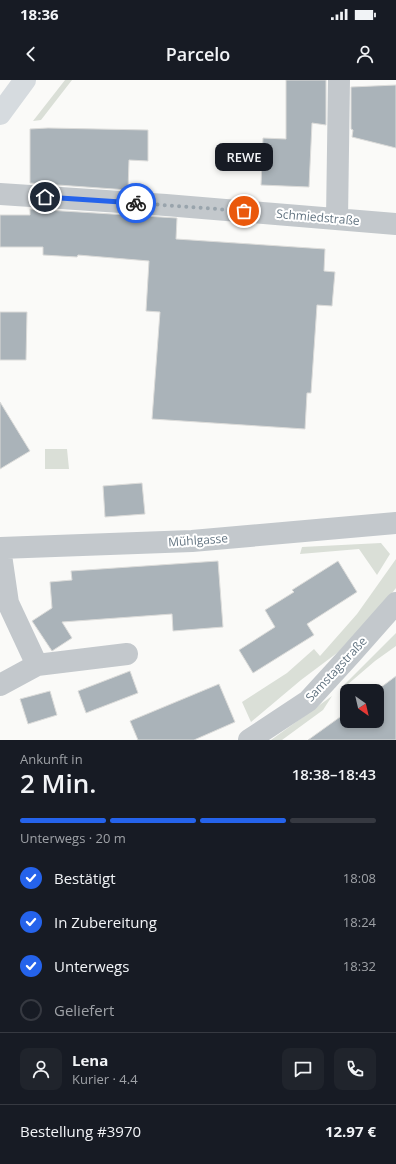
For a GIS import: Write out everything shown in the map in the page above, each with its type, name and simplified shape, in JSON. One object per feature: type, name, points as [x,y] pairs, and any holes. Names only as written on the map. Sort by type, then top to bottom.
[{"type":"main road","points":[[0,114],[25,80]]},
{"type":"street","points":[[337,219],[339,80]]},
{"type":"street","name":"Schmiedstraße","points":[[0,194],[166,205],[396,224]]},
{"type":"street","name":"Mühlgasse","points":[[37,665],[8,603],[0,548],[192,541],[396,523]]},
{"type":"street","name":"Samstagstraße","points":[[250,740],[308,701],[396,602]]},
{"type":"street","points":[[0,685],[37,665],[128,654]]},
{"type":"shaded area","points":[[65,80],[72,80],[41,120],[33,121]]},
{"type":"shaded area","points":[[45,449],[67,449],[69,469],[45,469]]},
{"type":"shaded area","points":[[381,543],[390,554],[377,575],[359,549],[300,554],[302,547]]},
{"type":"shaded area","points":[[396,559],[396,588],[371,620],[337,653],[301,680],[251,722],[242,702],[287,673],[314,649],[320,656],[357,614]]},
{"type":"shaded area","points":[[396,633],[396,646],[375,661],[348,684],[345,684]]},
{"type":"shaded area","points":[[332,696],[323,710],[282,740],[271,740]]},
{"type":"building","points":[[286,80],[326,80],[326,125],[312,123],[309,187],[261,185],[263,138],[286,139]]},
{"type":"building","points":[[396,85],[396,148],[352,137],[351,87]]},
{"type":"building","points":[[30,129],[148,130],[148,161],[129,160],[128,190],[30,183]]},
{"type":"building","points":[[30,209],[177,218],[176,239],[325,249],[324,271],[335,272],[332,306],[317,305],[311,393],[307,393],[305,429],[152,419],[160,312],[146,311],[149,261],[78,255],[77,257],[43,255],[43,247],[0,247],[0,215],[30,215]]},
{"type":"building","points":[[0,312],[27,312],[26,360],[0,360]]},
{"type":"building","points":[[0,402],[30,451],[0,469]]},
{"type":"building","points":[[142,483],[145,514],[105,517],[103,486]]},
{"type":"building","points":[[218,561],[223,627],[173,631],[172,614],[62,622],[72,638],[52,651],[32,621],[52,608],[50,582],[72,580],[71,571]]},
{"type":"building","points":[[338,561],[357,592],[307,624],[314,635],[253,673],[239,650],[275,627],[265,610],[294,592],[292,590]]},
{"type":"building","points":[[130,671],[138,693],[86,713],[78,691]]},
{"type":"building","points":[[396,676],[396,740],[308,740],[340,717],[340,728],[384,728],[384,685]]},
{"type":"building","points":[[219,684],[235,722],[194,740],[138,740],[130,721]]},
{"type":"building","points":[[50,691],[57,715],[28,724],[20,699]]},
{"type":"way so far","points":[[136,203],[244,211]]},
{"type":"place","name":"REWE","points":[[244,211]]},
{"type":"route","points":[[45,197],[136,203]]}]
